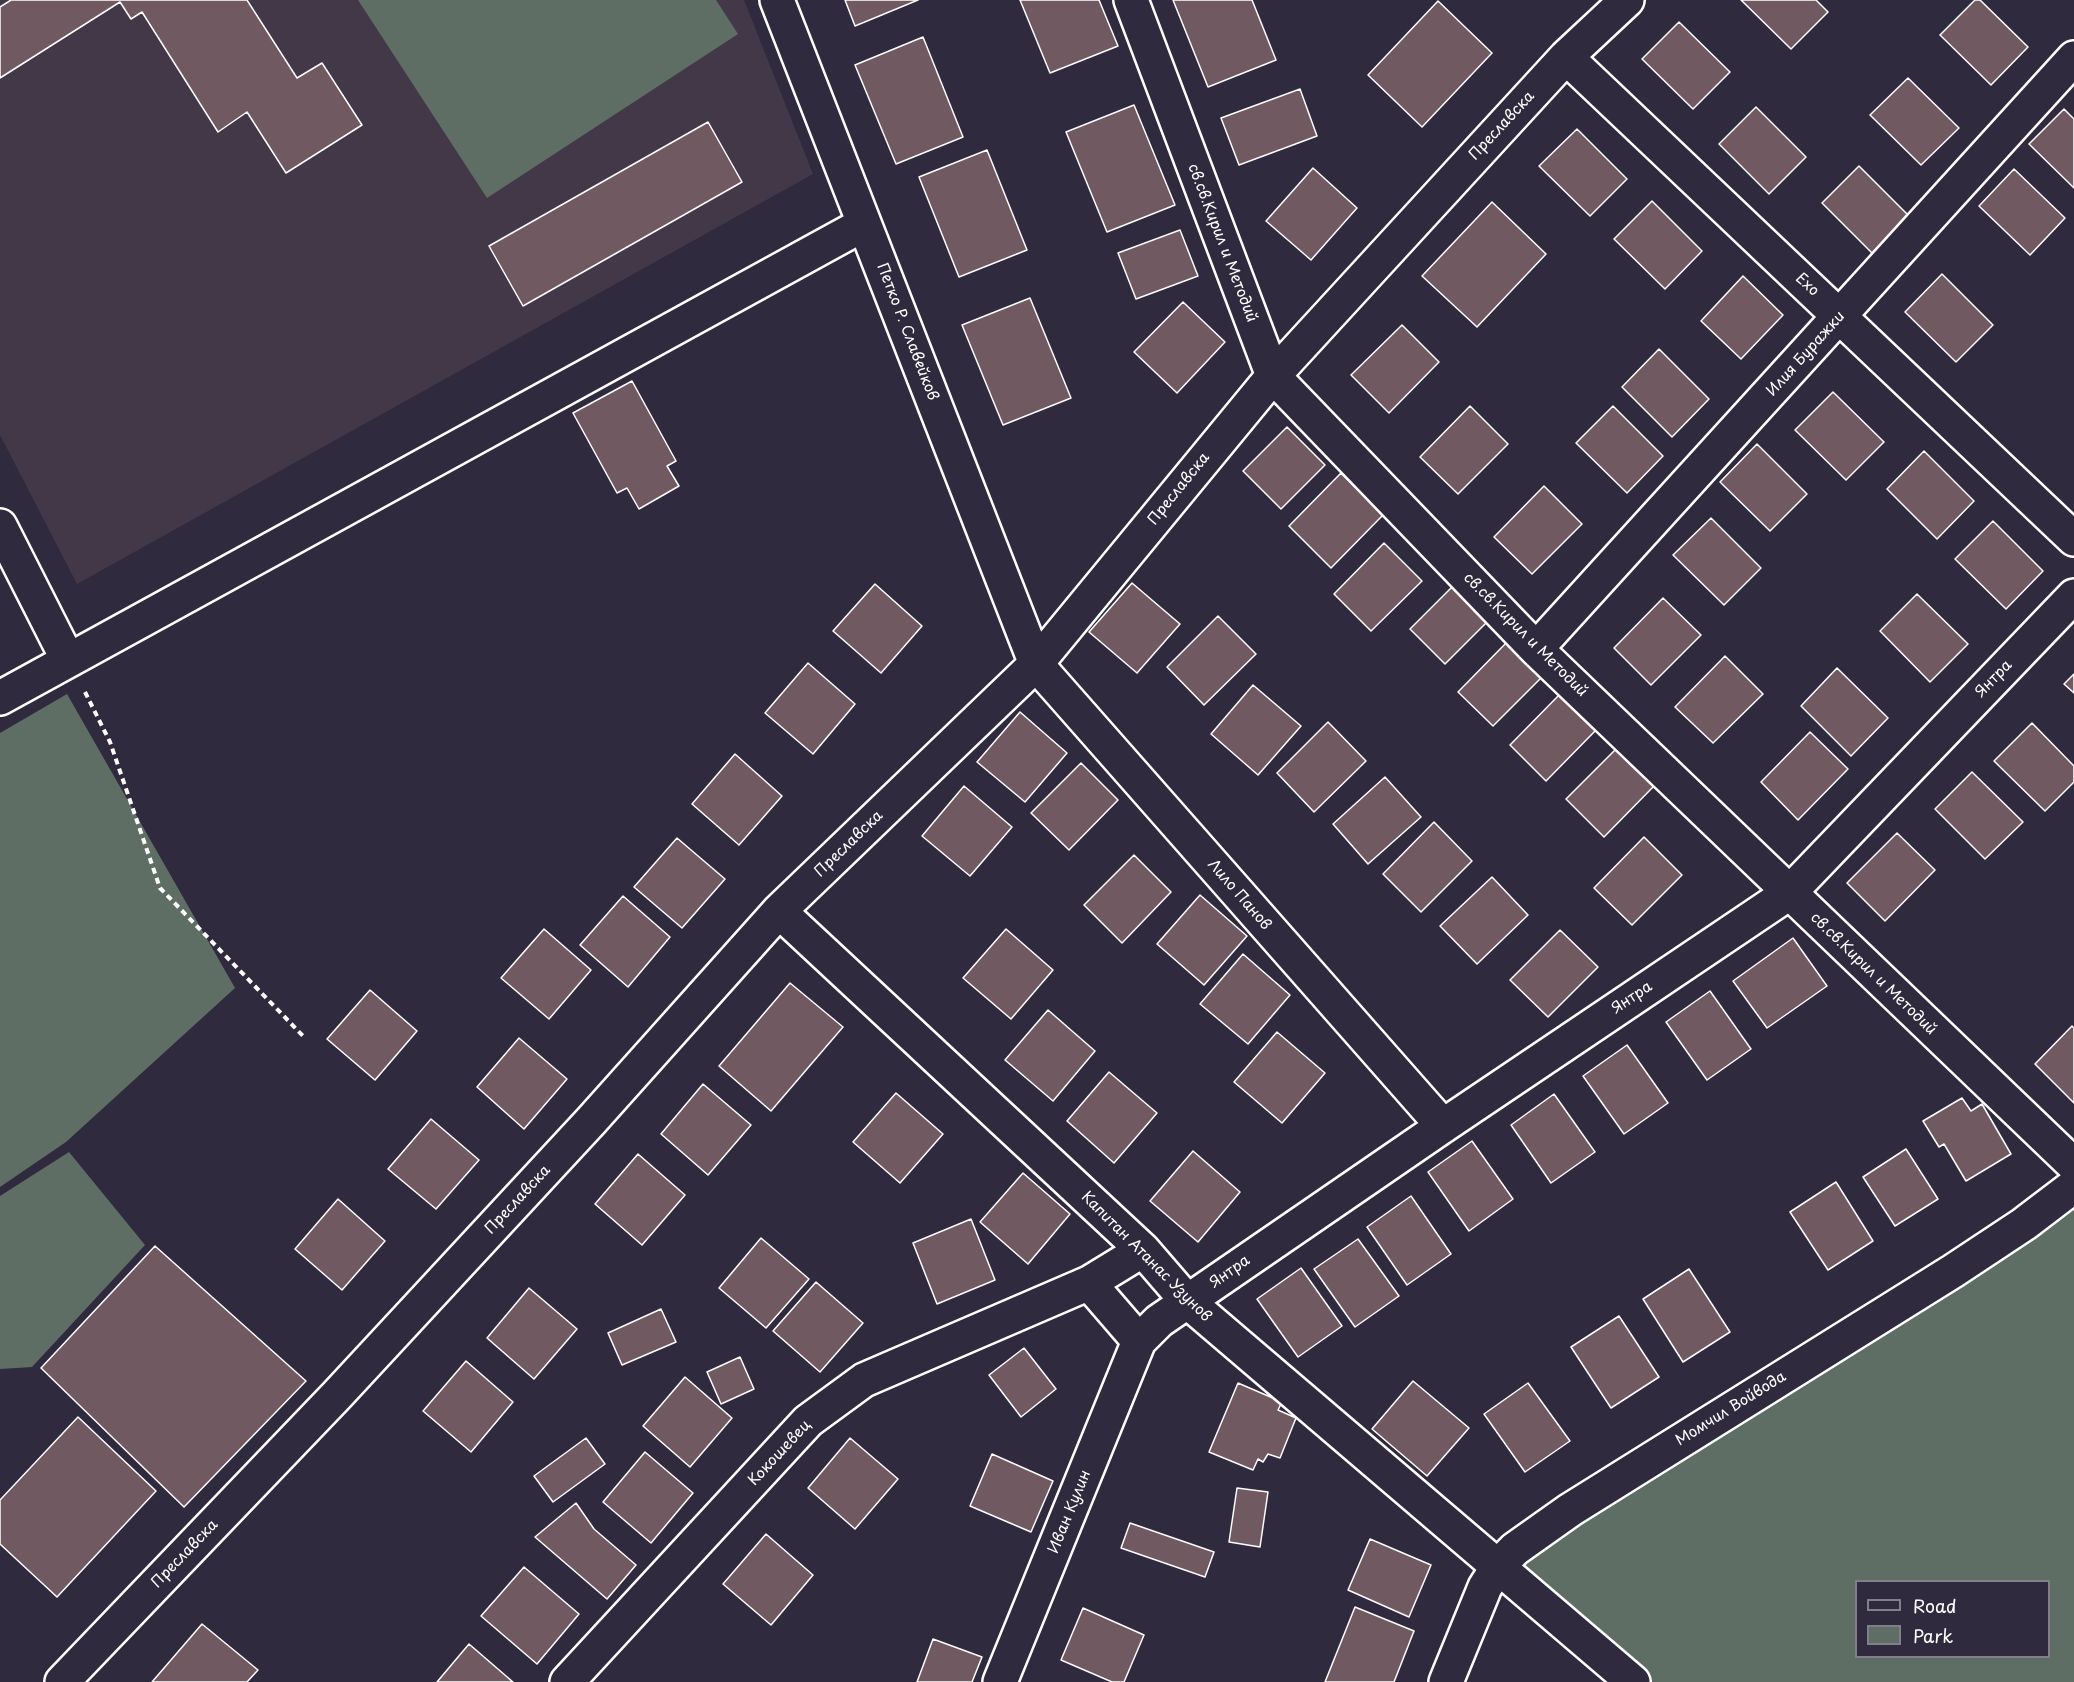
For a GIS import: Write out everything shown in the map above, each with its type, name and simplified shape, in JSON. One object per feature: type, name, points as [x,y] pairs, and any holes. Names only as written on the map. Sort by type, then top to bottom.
[{"type":"street","name":"Петко Р. Славейков","points":[[777,0],[1036,664]]},
{"type":"street","name":"св.св.Кирил и Методий","points":[[1131,0],[1273,376],[1536,649],[2074,1165]]},
{"type":"street","name":"Преславска","points":[[62,1682],[337,1395],[591,1121],[779,911],[1036,664],[1273,376],[1566,57],[1627,0]]},
{"type":"street","name":"Ехо","points":[[1566,57],[2074,539]]},
{"type":"street","name":"Илия Буражки","points":[[1536,649],[2074,58]]},
{"type":"street","points":[[0,698],[864,224]]},
{"type":"street","points":[[0,526],[68,660]]},
{"type":"street","name":"Янтра","points":[[1139,1341],[1159,1321],[1443,1125],[1789,893],[2074,596]]},
{"type":"street","name":"Лило Панов","points":[[1036,664],[1443,1125]]},
{"type":"street","name":"Капитан Атанас Узунов","points":[[779,911],[1143,1250],[1188,1301],[1633,1682]]},
{"type":"street","name":"Момчил Войвода","points":[[1446,1682],[1485,1587],[1498,1565],[1515,1549],[1570,1510],[1953,1271],[2024,1224],[2074,1186]]},
{"type":"street","name":"Кокошевец","points":[[567,1682],[808,1421],[864,1380],[1089,1283],[1143,1250]]},
{"type":"street","points":[[1089,1283],[1139,1341]]},
{"type":"street","name":"Иван Кулин","points":[[1000,1682],[1139,1341]]},
{"type":"path","points":[[68,660],[110,742],[160,888],[304,1037]]},
{"type":"shaded area","points":[[0,0],[744,0],[813,174],[77,584],[0,435]]},
{"type":"green space","points":[[358,0],[716,0],[738,34],[487,198]]},
{"type":"green space","points":[[67,694],[235,988],[66,1142],[0,1187],[0,733]]},
{"type":"green space","points":[[69,1152],[145,1245],[32,1367],[0,1369],[0,1196]]},
{"type":"green space","points":[[2074,1186],[2074,1682],[1633,1682],[1499,1565]]},
{"type":"building","points":[[11,0],[247,0],[297,78],[322,63],[362,125],[286,173],[247,112],[218,132],[142,12],[131,19],[120,2],[0,78],[0,7]]},
{"type":"building","points":[[845,0],[918,0],[855,26]]},
{"type":"building","points":[[1020,0],[1099,0],[1118,46],[1050,73]]},
{"type":"building","points":[[1173,0],[1252,0],[1276,60],[1208,87]]},
{"type":"building","points":[[1741,0],[1816,0],[1828,12],[1791,49]]},
{"type":"building","points":[[1975,0],[1980,0],[2028,47],[1991,85],[1940,35]]},
{"type":"building","points":[[1438,1],[1492,53],[1422,127],[1368,75]]},
{"type":"building","points":[[1679,22],[1730,72],[1693,109],[1642,59]]},
{"type":"building","points":[[923,37],[963,137],[896,164],[855,65]]},
{"type":"building","points":[[1908,78],[1959,128],[1921,165],[1870,115]]},
{"type":"building","points":[[1300,89],[1317,136],[1239,165],[1221,118]]},
{"type":"building","points":[[1134,105],[1175,205],[1107,232],[1066,132]]},
{"type":"building","points":[[1756,107],[1806,157],[1769,194],[1719,144]]},
{"type":"building","points":[[2064,109],[2074,119],[2074,188],[2029,144]]},
{"type":"building","points":[[708,122],[742,182],[523,306],[489,246]]},
{"type":"building","points":[[1577,129],[1627,179],[1590,216],[1539,166]]},
{"type":"building","points":[[987,150],[1027,250],[959,277],[919,177]]},
{"type":"building","points":[[1859,166],[1909,216],[1872,253],[1822,203]]},
{"type":"building","points":[[1313,168],[1357,208],[1311,260],[1266,221]]},
{"type":"building","points":[[2014,169],[2065,218],[2030,255],[1979,206]]},
{"type":"building","points":[[1652,201],[1702,251],[1665,289],[1614,239]]},
{"type":"building","points":[[1492,202],[1546,254],[1477,327],[1422,276]]},
{"type":"building","points":[[1180,230],[1198,276],[1136,299],[1118,253]]},
{"type":"building","points":[[1942,274],[1993,325],[1956,362],[1905,312]]},
{"type":"building","points":[[1743,276],[1783,315],[1741,359],[1701,321]]},
{"type":"building","points":[[1030,298],[1071,398],[1003,425],[962,325]]},
{"type":"building","points":[[1183,302],[1225,342],[1177,393],[1134,352]]},
{"type":"building","points":[[1402,325],[1439,362],[1389,413],[1351,375]]},
{"type":"building","points":[[1659,349],[1709,399],[1672,437],[1622,387]]},
{"type":"building","points":[[632,381],[676,461],[667,466],[679,486],[639,509],[627,488],[617,493],[573,413]]},
{"type":"building","points":[[1833,392],[1884,442],[1846,480],[1795,430]]},
{"type":"building","points":[[1470,406],[1508,444],[1458,494],[1420,457]]},
{"type":"building","points":[[1613,406],[1663,456],[1627,493],[1576,443]]},
{"type":"building","points":[[1287,427],[1325,465],[1281,509],[1243,471]]},
{"type":"building","points":[[1757,444],[1807,494],[1770,531],[1720,482]]},
{"type":"building","points":[[1924,451],[1974,501],[1937,539],[1887,489]]},
{"type":"building","points":[[1341,473],[1383,515],[1331,568],[1289,526]]},
{"type":"building","points":[[1544,486],[1582,524],[1532,574],[1494,537]]},
{"type":"building","points":[[1711,518],[1761,568],[1724,605],[1673,555]]},
{"type":"building","points":[[1993,521],[2043,571],[2006,609],[1955,559]]},
{"type":"building","points":[[1384,543],[1422,581],[1371,631],[1334,594]]},
{"type":"building","points":[[1132,583],[1180,624],[1137,673],[1089,632]]},
{"type":"building","points":[[875,584],[922,626],[881,673],[833,631]]},
{"type":"building","points":[[1453,586],[1488,621],[1445,664],[1410,629]]},
{"type":"building","points":[[1917,594],[1968,644],[1930,682],[1880,631]]},
{"type":"building","points":[[1663,598],[1701,635],[1651,685],[1614,648]]},
{"type":"building","points":[[1218,616],[1256,654],[1204,705],[1167,667]]},
{"type":"building","points":[[1507,642],[1542,677],[1493,726],[1458,692]]},
{"type":"building","points":[[1725,656],[1763,694],[1713,743],[1675,707]]},
{"type":"building","points":[[808,663],[855,704],[813,754],[765,713]]},
{"type":"building","points":[[1837,668],[1888,718],[1851,756],[1801,706]]},
{"type":"building","points":[[2074,674],[2074,693],[2064,684]]},
{"type":"building","points":[[1253,685],[1301,726],[1258,775],[1211,734]]},
{"type":"building","points":[[1561,693],[1597,729],[1546,781],[1510,745]]},
{"type":"building","points":[[1020,712],[1067,753],[1025,802],[977,762]]},
{"type":"building","points":[[1328,722],[1366,761],[1314,812],[1277,773]]},
{"type":"building","points":[[2032,723],[2074,766],[2074,782],[2045,811],[1994,761]]},
{"type":"building","points":[[1810,732],[1848,769],[1798,820],[1761,782]]},
{"type":"building","points":[[1616,749],[1654,786],[1604,837],[1566,799]]},
{"type":"building","points":[[735,754],[782,796],[739,845],[692,804]]},
{"type":"building","points":[[1081,763],[1118,800],[1069,850],[1031,813]]},
{"type":"building","points":[[1972,772],[2023,822],[1985,859],[1935,809]]},
{"type":"building","points":[[1385,777],[1421,817],[1368,864],[1333,824]]},
{"type":"building","points":[[964,786],[1012,827],[970,876],[922,836]]},
{"type":"building","points":[[1434,822],[1472,861],[1421,912],[1383,874]]},
{"type":"building","points":[[1897,833],[1935,870],[1885,921],[1847,883]]},
{"type":"building","points":[[1644,837],[1682,875],[1632,925],[1594,888]]},
{"type":"building","points":[[677,838],[725,879],[682,928],[634,887]]},
{"type":"building","points":[[1134,855],[1171,892],[1122,943],[1084,905]]},
{"type":"building","points":[[1492,877],[1528,915],[1477,964],[1440,926]]},
{"type":"building","points":[[1200,895],[1247,936],[1204,985],[1157,944]]},
{"type":"building","points":[[623,896],[670,937],[628,987],[580,945]]},
{"type":"building","points":[[544,929],[591,970],[549,1019],[501,978]]},
{"type":"building","points":[[1006,929],[1053,970],[1011,1019],[963,978]]},
{"type":"building","points":[[1560,930],[1598,967],[1548,1017],[1510,980]]},
{"type":"building","points":[[1793,938],[1827,986],[1767,1028],[1733,981]]},
{"type":"building","points":[[1243,954],[1290,995],[1248,1044],[1200,1004]]},
{"type":"building","points":[[790,983],[843,1027],[771,1111],[719,1066]]},
{"type":"building","points":[[370,990],[417,1031],[375,1080],[327,1039]]},
{"type":"building","points":[[1710,991],[1751,1049],[1707,1080],[1666,1022]]},
{"type":"building","points":[[1048,1010],[1095,1051],[1053,1101],[1005,1060]]},
{"type":"building","points":[[2072,1026],[2074,1028],[2074,1103],[2035,1064]]},
{"type":"building","points":[[1277,1032],[1325,1073],[1282,1123],[1234,1082]]},
{"type":"building","points":[[519,1038],[567,1079],[524,1129],[477,1087]]},
{"type":"building","points":[[1627,1045],[1668,1103],[1624,1134],[1583,1076]]},
{"type":"building","points":[[1109,1072],[1157,1113],[1114,1163],[1067,1121]]},
{"type":"building","points":[[703,1084],[751,1125],[708,1175],[661,1134]]},
{"type":"building","points":[[896,1093],[943,1134],[900,1183],[853,1142]]},
{"type":"building","points":[[1554,1094],[1595,1152],[1551,1183],[1511,1125]]},
{"type":"building","points":[[1962,1098],[1971,1111],[1982,1104],[2011,1154],[1966,1181],[1944,1144],[1939,1147],[1923,1121]]},
{"type":"building","points":[[431,1119],[479,1160],[436,1209],[388,1169]]},
{"type":"building","points":[[1472,1141],[1513,1199],[1469,1231],[1428,1172]]},
{"type":"building","points":[[1906,1149],[1938,1199],[1895,1226],[1863,1177]]},
{"type":"building","points":[[1193,1151],[1240,1192],[1198,1242],[1150,1201]]},
{"type":"building","points":[[638,1154],[685,1195],[642,1245],[595,1204]]},
{"type":"building","points":[[1023,1173],[1070,1214],[1028,1264],[980,1222]]},
{"type":"building","points":[[1836,1182],[1873,1241],[1828,1270],[1790,1212]]},
{"type":"building","points":[[1411,1196],[1451,1254],[1407,1285],[1367,1227]]},
{"type":"building","points":[[338,1199],[385,1241],[342,1290],[295,1249]]},
{"type":"building","points":[[971,1219],[995,1280],[937,1304],[913,1243]]},
{"type":"building","points":[[761,1238],[809,1279],[766,1328],[719,1288]]},
{"type":"building","points":[[1358,1239],[1399,1296],[1355,1327],[1314,1269]]},
{"type":"building","points":[[155,1246],[306,1381],[184,1507],[41,1368]]},
{"type":"building","points":[[1301,1268],[1342,1326],[1298,1357],[1257,1299]]},
{"type":"building","points":[[1689,1269],[1730,1332],[1683,1362],[1643,1299]]},
{"type":"building","points":[[816,1282],[863,1323],[820,1372],[773,1331]]},
{"type":"building","points":[[529,1288],[577,1329],[534,1379],[487,1338]]},
{"type":"building","points":[[661,1309],[676,1342],[622,1365],[608,1333]]},
{"type":"building","points":[[1619,1316],[1659,1377],[1611,1408],[1571,1347]]},
{"type":"building","points":[[1024,1348],[1056,1389],[1021,1417],[989,1375]]},
{"type":"building","points":[[740,1357],[754,1389],[721,1404],[707,1372]]},
{"type":"building","points":[[466,1361],[513,1402],[471,1452],[423,1411]]},
{"type":"building","points":[[685,1377],[732,1418],[690,1467],[643,1426]]},
{"type":"building","points":[[1413,1381],[1469,1428],[1427,1476],[1372,1429]]},
{"type":"building","points":[[1238,1383],[1282,1402],[1278,1410],[1296,1418],[1280,1458],[1268,1454],[1263,1462],[1258,1459],[1253,1470],[1209,1452]]},
{"type":"building","points":[[1528,1383],[1570,1441],[1525,1472],[1484,1414]]},
{"type":"building","points":[[78,1417],[156,1491],[57,1597],[0,1544],[0,1500]]},
{"type":"building","points":[[586,1438],[605,1464],[553,1502],[534,1476]]},
{"type":"building","points":[[850,1438],[898,1479],[855,1529],[808,1488]]},
{"type":"building","points":[[645,1452],[693,1493],[651,1543],[603,1502]]},
{"type":"building","points":[[992,1454],[1053,1481],[1031,1532],[970,1506]]},
{"type":"building","points":[[1237,1488],[1268,1492],[1260,1547],[1229,1542]]},
{"type":"building","points":[[576,1503],[594,1529],[636,1565],[607,1599],[535,1537]]},
{"type":"building","points":[[1130,1523],[1214,1552],[1205,1577],[1121,1548]]},
{"type":"building","points":[[766,1534],[813,1575],[771,1625],[723,1584]]},
{"type":"building","points":[[1370,1539],[1431,1565],[1409,1617],[1348,1590]]},
{"type":"building","points":[[524,1567],[579,1614],[537,1664],[481,1616]]},
{"type":"building","points":[[1355,1607],[1414,1631],[1394,1682],[1325,1682]]},
{"type":"building","points":[[1083,1608],[1144,1635],[1124,1682],[1112,1682],[1061,1660]]},
{"type":"building","points":[[202,1624],[258,1670],[247,1682],[152,1682]]},
{"type":"building","points":[[933,1639],[982,1657],[972,1682],[917,1682]]},
{"type":"building","points":[[469,1644],[513,1682],[437,1682]]}]
